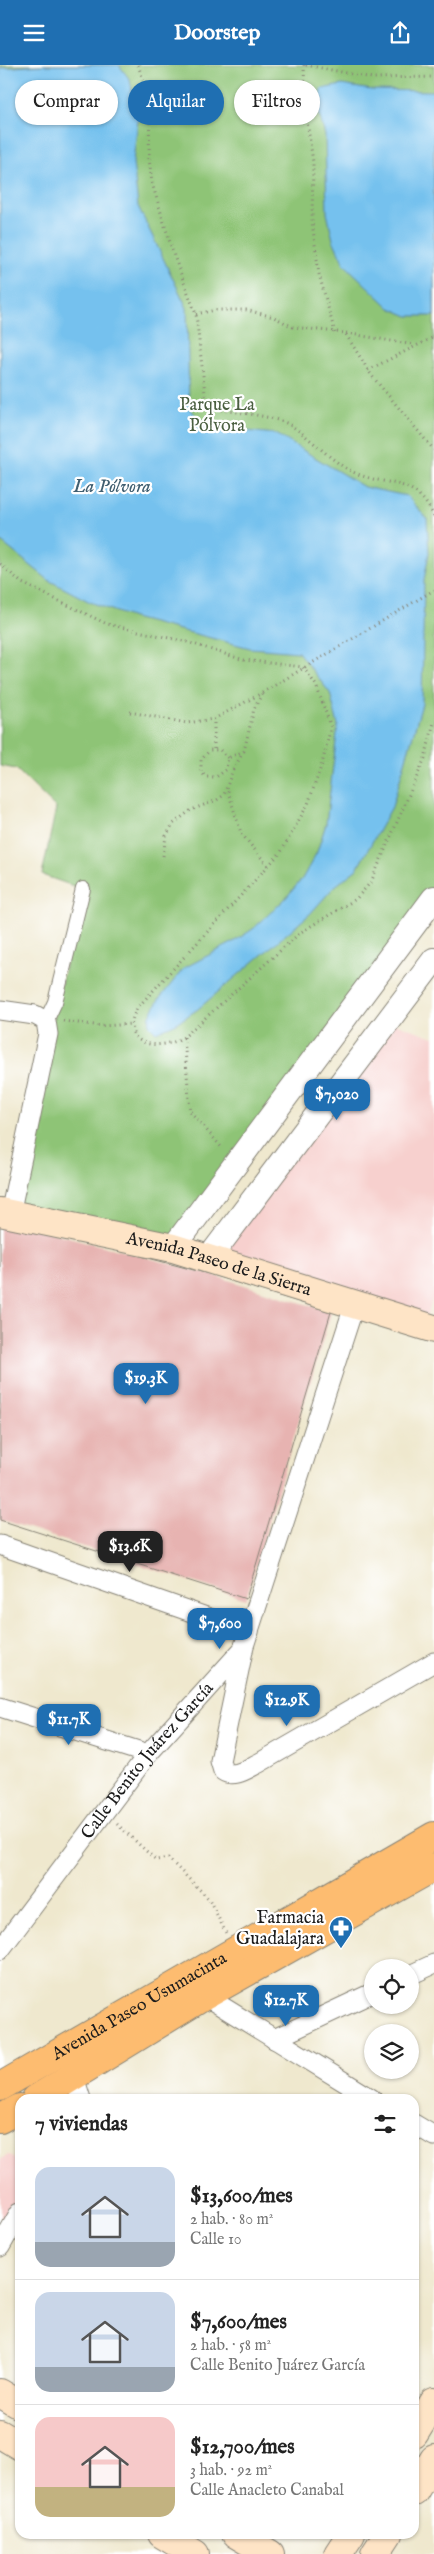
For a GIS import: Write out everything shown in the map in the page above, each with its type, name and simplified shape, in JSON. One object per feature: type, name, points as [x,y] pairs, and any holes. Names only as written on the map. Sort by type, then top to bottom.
[{"type":"main road","name":"Avenida Paseo de la Sierra","points":[[5,1213],[173,1248],[434,1329]]},
{"type":"main road","name":"Avenida Paseo Usumacinta","points":[[55,2094],[77,2088],[194,1989],[235,1951],[434,1836]]},
{"type":"main road","name":"Avenida Paseo Usumacinta","points":[[0,2087],[434,1867]]},
{"type":"main road","points":[[0,2119],[15,2111]]},
{"type":"main road","points":[[0,2393],[15,2402]]},
{"type":"main road","points":[[419,2426],[434,2402]]},
{"type":"main road","points":[[0,2434],[15,2443]]},
{"type":"main road","points":[[419,2484],[434,2459]]},
{"type":"main road","points":[[170,2539],[195,2554]]},
{"type":"main road","points":[[244,2539],[270,2554]]},
{"type":"main road","points":[[338,2554],[347,2539]]},
{"type":"main road","points":[[375,2554],[385,2539]]},
{"type":"street","points":[[5,1213],[48,1034],[46,1021],[55,1002],[82,889]]},
{"type":"street","points":[[173,1248],[434,899]]},
{"type":"street","points":[[209,1258],[434,960]]},
{"type":"street","points":[[0,1010],[35,1015],[46,1021]]},
{"type":"street","name":"Calle Benito Juárez García","points":[[0,1950],[148,1754],[246,1640],[355,1303]]},
{"type":"street","points":[[0,1545],[246,1640],[220,1761],[223,1771],[231,1774],[243,1771],[259,1763],[434,1662]]},
{"type":"street","points":[[0,1707],[148,1754]]},
{"type":"street","points":[[419,1971],[434,1964]]},
{"type":"street","points":[[194,1989],[364,2094]]},
{"type":"street","points":[[274,2039],[364,1997]]},
{"type":"street","points":[[419,2127],[434,2136]]},
{"type":"street","points":[[0,2247],[15,2221]]},
{"type":"path","points":[[138,65],[150,100],[149,158],[152,183],[174,256],[196,314],[202,379],[205,398],[209,405],[216,409],[290,425],[356,473],[413,489],[427,504],[434,517]]},
{"type":"path","points":[[335,333],[318,274],[312,222],[313,162],[305,107],[305,65],[372,78],[434,77]]},
{"type":"path","points":[[196,314],[223,309],[246,310],[274,317],[292,327],[345,333],[415,345]]},
{"type":"path","points":[[345,333],[368,370],[434,449]]},
{"type":"path","points":[[368,370],[434,337]]},
{"type":"path","points":[[0,564],[22,583],[107,624],[187,642],[244,660],[304,666]]},
{"type":"path","points":[[130,711],[187,723],[214,719],[262,693],[304,666],[432,591]]},
{"type":"path","points":[[304,666],[316,685],[328,717],[330,730],[322,764],[308,804],[288,843],[144,999],[134,1014],[132,1024],[137,1037],[149,1045],[164,1045],[184,1037],[301,932],[356,899],[367,889],[425,757],[434,722]]},
{"type":"path","points":[[262,693],[254,709],[244,751],[232,772],[228,788],[229,797],[241,833],[268,866]]},
{"type":"path","points":[[214,719],[214,749]]},
{"type":"path","points":[[214,749],[224,752],[228,758],[228,766],[223,773],[216,777],[206,777],[200,769],[201,760],[206,752],[214,749]]},
{"type":"path","points":[[228,758],[244,751]]},
{"type":"path","points":[[164,856],[166,836],[173,824],[191,810],[221,798],[228,788]]},
{"type":"path","points":[[46,1021],[102,1026],[132,1024]]},
{"type":"path","points":[[184,1037],[190,1111],[236,1164]]},
{"type":"path","points":[[104,1811],[152,1858],[156,1860],[168,1858],[206,1895],[235,1951]]},
{"type":"shaded area","points":[[388,1021],[434,1037],[434,1295],[423,1326],[209,1258]]},
{"type":"shaded area","points":[[8,2155],[15,2159],[15,2202],[0,2228],[0,2160]]},
{"type":"green space","name":"Parque La Pólvora","points":[[0,65],[434,65],[434,898],[173,1248],[10,1214],[82,889],[42,875],[56,808],[16,769],[0,766]]},
{"type":"water","name":"La Pólvora","points":[[42,65],[119,65],[130,80],[128,80],[128,125],[137,125],[133,162],[138,206],[187,308],[189,408],[207,427],[276,434],[364,487],[407,496],[427,519],[429,553],[424,580],[422,704],[392,807],[357,869],[334,887],[310,914],[198,1009],[177,1023],[156,1032],[149,1025],[150,1015],[160,998],[184,968],[230,944],[253,929],[284,900],[302,879],[317,852],[326,824],[338,725],[330,693],[298,652],[250,648],[133,618],[90,602],[50,581],[0,541],[0,68]]},
{"type":"water","points":[[342,85],[372,90],[434,91],[434,316],[408,316],[390,308],[344,264],[333,240],[327,213],[325,135],[320,117],[321,89]]},
{"type":"building","points":[[0,1221],[19,1224],[209,1274],[331,1312],[246,1599],[0,1520]]},
{"type":"place","name":"Farmacia Guadalajara","points":[[341,1949]]}]
